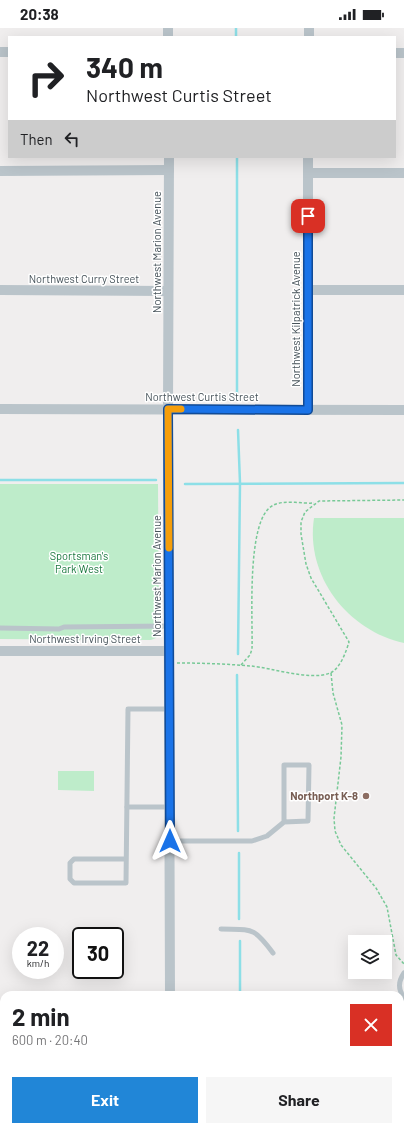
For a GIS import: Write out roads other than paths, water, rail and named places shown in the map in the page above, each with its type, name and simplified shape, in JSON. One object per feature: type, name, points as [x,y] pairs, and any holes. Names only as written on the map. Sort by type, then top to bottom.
[{"type":"street","name":"Northwest Marion Avenue","points":[[169,158],[168,409],[170,991]]},
{"type":"street","name":"Northwest Kilpatrick Avenue","points":[[308,158],[308,410]]},
{"type":"street","points":[[0,171],[169,170]]},
{"type":"street","points":[[308,173],[404,173]]},
{"type":"street","name":"Northwest Curry Street","points":[[0,290],[168,291]]},
{"type":"street","points":[[308,290],[404,290]]},
{"type":"street","name":"Northwest Curtis Street","points":[[0,409],[404,410]]},
{"type":"street","name":"Northwest Irving Street","points":[[0,651],[169,651]]},
{"type":"lane","points":[[0,628],[59,630],[64,627],[169,626]]},
{"type":"lane","points":[[126,859],[74,859],[70,863],[70,879],[74,883],[126,882],[128,709],[169,709]]},
{"type":"lane","points":[[170,841],[252,841],[267,836],[284,822],[308,822],[309,765],[284,765],[284,822]]},
{"type":"lane","points":[[127,807],[170,807]]},
{"type":"lane","points":[[221,929],[252,930],[263,939],[273,953]]},
{"type":"lane","points":[[400,991],[399,984],[404,974]]},
{"type":"waterway","points":[[236,28],[236,36]]},
{"type":"waterway","points":[[237,158],[237,395]]},
{"type":"waterway","points":[[238,430],[240,483],[238,654]]},
{"type":"waterway","points":[[0,480],[156,480]]},
{"type":"waterway","points":[[185,484],[404,483]]},
{"type":"waterway","points":[[237,675],[238,831]]},
{"type":"waterway","points":[[239,853],[239,919]]},
{"type":"waterway","points":[[240,941],[240,991]]},
{"type":"place","name":"Northport K-8","points":[[366,796]]},
{"type":"park label","name":"Sportsman's Park West","points":[[79,562]]}]
